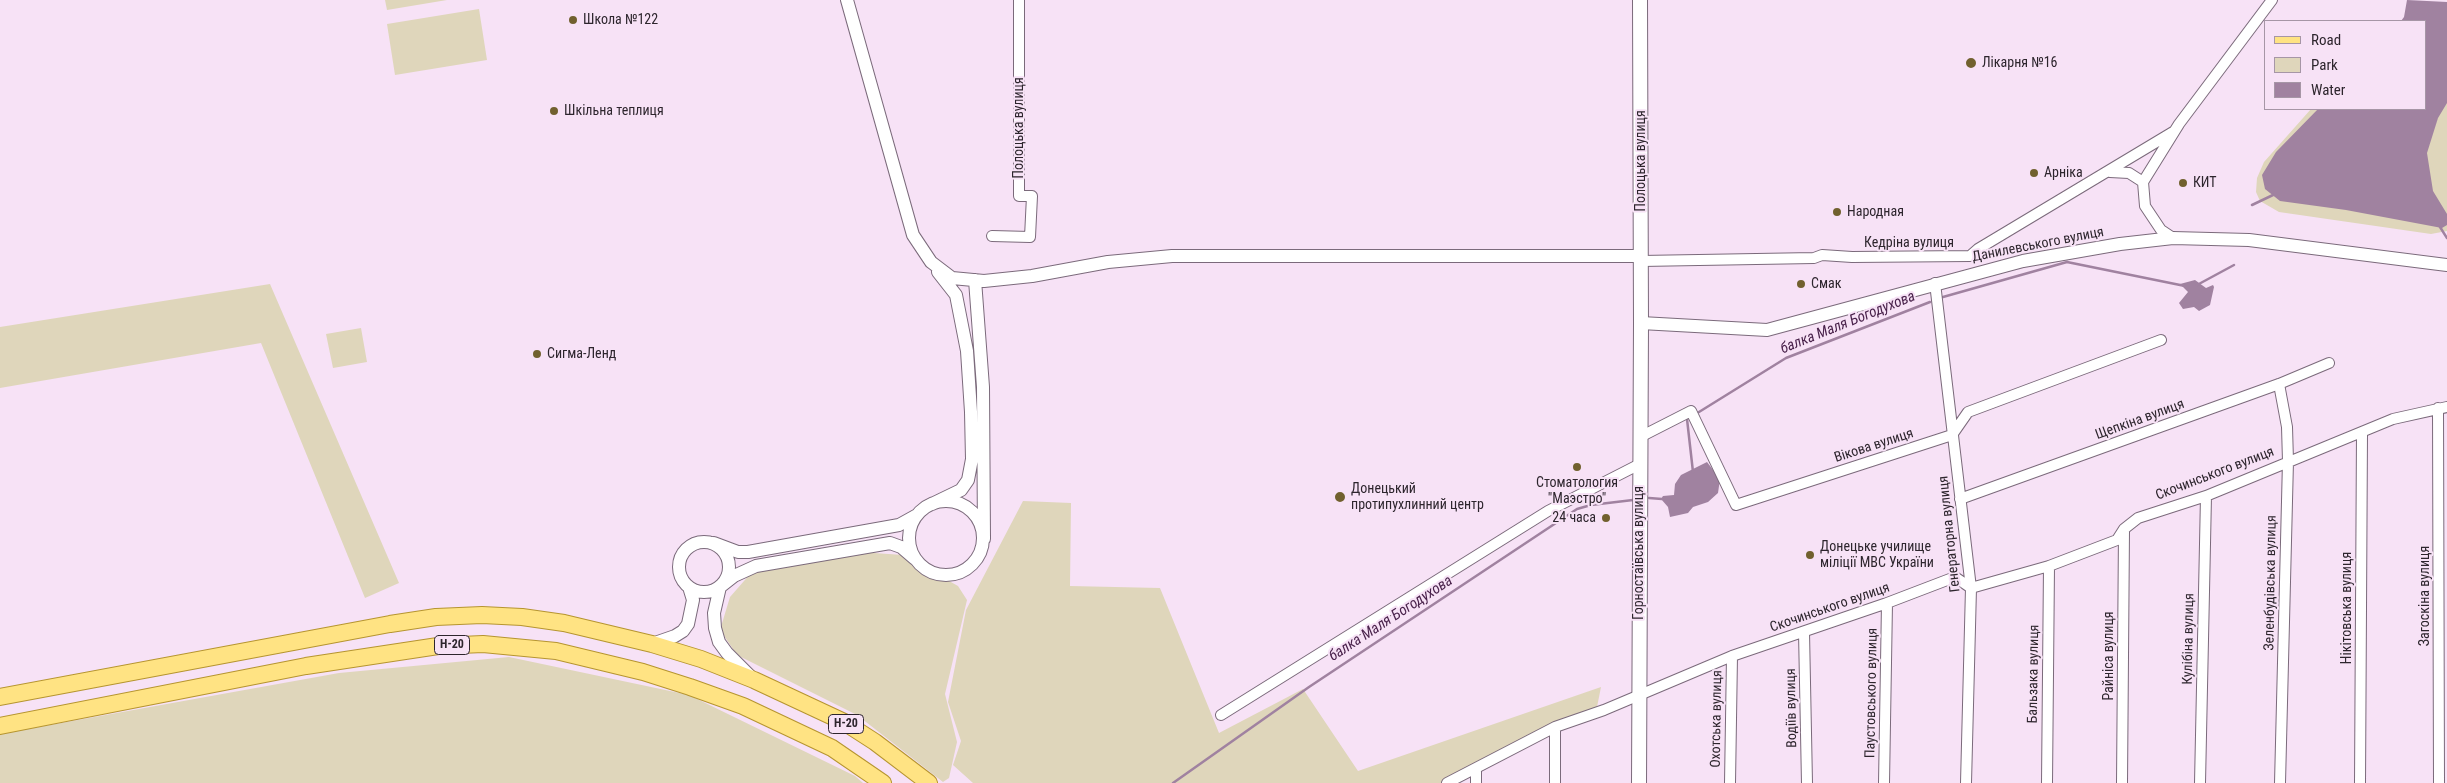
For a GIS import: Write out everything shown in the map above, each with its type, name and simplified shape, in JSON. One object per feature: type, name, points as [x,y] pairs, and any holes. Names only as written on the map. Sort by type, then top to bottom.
[{"type":"main road","name":"Полоцька вулиця","points":[[1640,0],[1641,323]]},
{"type":"main road","name":"Горностаївська вулиця","points":[[1638,783],[1641,323]]},
{"type":"main road","name":"Н-20","points":[[0,698],[300,640],[436,617],[482,615],[564,623],[652,644],[701,659],[754,680],[844,722],[875,742],[929,783]]},
{"type":"main road","points":[[300,640],[306,666]]},
{"type":"main road","name":"Н-20","points":[[0,726],[306,666],[438,646],[483,644],[556,651],[643,672],[743,706],[832,748],[883,783]]},
{"type":"street","points":[[652,644],[676,636],[688,624],[693,600],[689,587],[680,574],[680,557],[691,545],[699,542],[714,543],[738,552],[748,552],[898,525],[932,504],[961,490],[968,480],[972,454],[967,351],[956,295],[913,235],[847,0]]},
{"type":"street","name":"Полоцька вулиця","points":[[992,236],[1030,237],[1032,196],[1019,196],[1019,0]]},
{"type":"street","name":"Кедріна вулиця","points":[[2143,182],[2173,132],[2272,0]]},
{"type":"street","name":"Кедріна вулиця","points":[[1641,259],[1814,258],[1822,255],[1852,257],[1970,256],[1978,249],[2173,132]]},
{"type":"street","points":[[2106,172],[2129,173],[2143,182],[2145,206],[2161,230],[2173,238]]},
{"type":"street","name":"Данилевського вулиця","points":[[1641,323],[1767,330],[1788,326],[1935,283],[2023,261],[2068,252],[2173,238],[2249,240],[2447,265]]},
{"type":"street","points":[[931,262],[952,278],[976,280],[1032,276],[1108,262],[1172,256],[1641,259]]},
{"type":"street","points":[[689,587],[704,592],[720,587],[734,576],[756,566],[890,543],[901,547],[928,572],[940,576],[953,575],[965,571],[975,563],[982,552],[984,539],[983,387],[976,280]]},
{"type":"street","name":"Генераторна вулиця","points":[[1935,283],[1971,588],[1966,783]]},
{"type":"street","points":[[1952,435],[1968,412],[2161,340]]},
{"type":"street","name":"Щепкіна вулиця","points":[[1960,499],[2279,384],[2329,363]]},
{"type":"street","name":"Зеленбудівська вулиця","points":[[2279,384],[2287,428],[2288,461],[2280,783]]},
{"type":"street","name":"Скочинського вулиця","points":[[1447,783],[1555,727],[1732,656],[1887,603],[1955,577],[1971,588],[2050,566],[2117,540],[2124,529],[2138,518],[2206,496],[2393,419],[2443,407]]},
{"type":"street","name":"Загоскіна вулиця","points":[[2439,783],[2443,407]]},
{"type":"street","name":"Вікова вулиця","points":[[1640,436],[1691,411],[1736,505],[1952,435]]},
{"type":"street","name":"Нікітовська вулиця","points":[[2360,783],[2362,433]]},
{"type":"street","points":[[1220,715],[1548,511],[1640,464]]},
{"type":"street","name":"Кулібіна вулиця","points":[[2200,783],[2206,496]]},
{"type":"street","points":[[932,504],[943,501],[956,502],[967,507],[976,515],[982,526],[984,539]]},
{"type":"street","points":[[915,559],[908,542],[909,530],[917,515]]},
{"type":"street","name":"Райніса вулиця","points":[[2122,783],[2124,529]]},
{"type":"street","points":[[714,543],[723,549],[730,565],[729,573],[720,587],[714,613],[715,628],[719,642],[727,654],[754,680]]},
{"type":"street","name":"Бальзака вулиця","points":[[2047,783],[2050,566]]},
{"type":"street","name":"Паустовського вулиця","points":[[1884,783],[1887,603]]},
{"type":"street","name":"Водіїв вулиця","points":[[1804,632],[1807,783]]},
{"type":"street","name":"Охотська вулиця","points":[[1730,783],[1732,656]]},
{"type":"street","points":[[1555,727],[1555,783]]},
{"type":"street","points":[[1476,768],[1476,783]]},
{"type":"green space","points":[[385,0],[447,0],[387,10]]},
{"type":"green space","points":[[479,9],[487,60],[395,75],[387,24]]},
{"type":"green space","points":[[2447,90],[2447,231],[2431,234],[2279,212],[2260,201],[2256,192],[2257,178],[2264,162],[2310,110],[2354,110],[2419,172]]},
{"type":"green space","points":[[270,284],[399,583],[365,598],[261,343],[0,388],[0,327]]},
{"type":"green space","points":[[361,328],[367,362],[333,368],[326,334]]},
{"type":"green space","points":[[1023,501],[1071,503],[1070,586],[1160,588],[1219,733],[1303,689],[1358,771],[1601,687],[1597,707],[1442,783],[973,783],[953,765],[961,741],[948,702],[966,610]]},
{"type":"green space","points":[[845,551],[903,555],[958,586],[967,600],[945,694],[957,742],[949,778],[943,782],[857,715],[737,655],[720,630],[730,597],[751,573]]},
{"type":"green space","points":[[509,657],[689,695],[855,776],[863,783],[0,783],[0,734],[339,673]]},
{"type":"water","points":[[2407,0],[2447,2],[2447,103],[2438,118],[2427,153],[2433,191],[2447,214],[2447,225],[2442,228],[2346,210],[2280,201],[2265,189],[2262,175],[2276,152],[2317,110],[2427,110],[2427,20],[2402,20]]},
{"type":"water","points":[[2195,280],[2206,288],[2213,285],[2210,305],[2199,311],[2194,307],[2183,309],[2179,303],[2188,292],[2180,284]]},
{"type":"water","points":[[1707,462],[1720,479],[1718,493],[1708,502],[1693,507],[1688,513],[1670,517],[1668,507],[1661,499],[1663,496],[1674,495],[1675,484],[1681,475]]},
{"type":"waterway","name":"балка Маля Богодухова","points":[[2252,205],[2273,195]]},
{"type":"waterway","points":[[2440,227],[2447,238]]},
{"type":"waterway","name":"балка Маля Богодухова","points":[[1943,297],[2067,262],[2185,286]]},
{"type":"waterway","name":"балка Маля Богодухова","points":[[2197,285],[2234,265]]},
{"type":"waterway","name":"балка Маля Богодухова","points":[[1699,412],[1786,358],[1930,302]]},
{"type":"waterway","name":"балка Маля Богодухова","points":[[1687,419],[1693,472]]},
{"type":"waterway","name":"балка Маля Богодухова","points":[[1649,498],[1662,499]]},
{"type":"waterway","name":"балка Маля Богодухова","points":[[1173,783],[1309,687],[1577,509],[1591,505],[1633,500]]},
{"type":"place","name":"Школа №122","points":[[573,20]]},
{"type":"place","name":"Лікарня №16","points":[[1971,63]]},
{"type":"place","name":"Шкільна теплиця","points":[[554,111]]},
{"type":"place","name":"Арніка","points":[[2034,173]]},
{"type":"place","name":"КИТ","points":[[2183,183]]},
{"type":"place","name":"Народная","points":[[1837,212]]},
{"type":"place","name":"Смак","points":[[1801,284]]},
{"type":"place","name":"Сигма-Ленд","points":[[537,354]]},
{"type":"place","name":"Стоматология \"Маэстро\"","points":[[1577,467]]},
{"type":"place","name":"Донецький протипухлинний центр","points":[[1340,497]]},
{"type":"place","name":"24 часа","points":[[1606,518]]},
{"type":"place","name":"Донецьке училище міліції МВС України","points":[[1810,555]]}]
